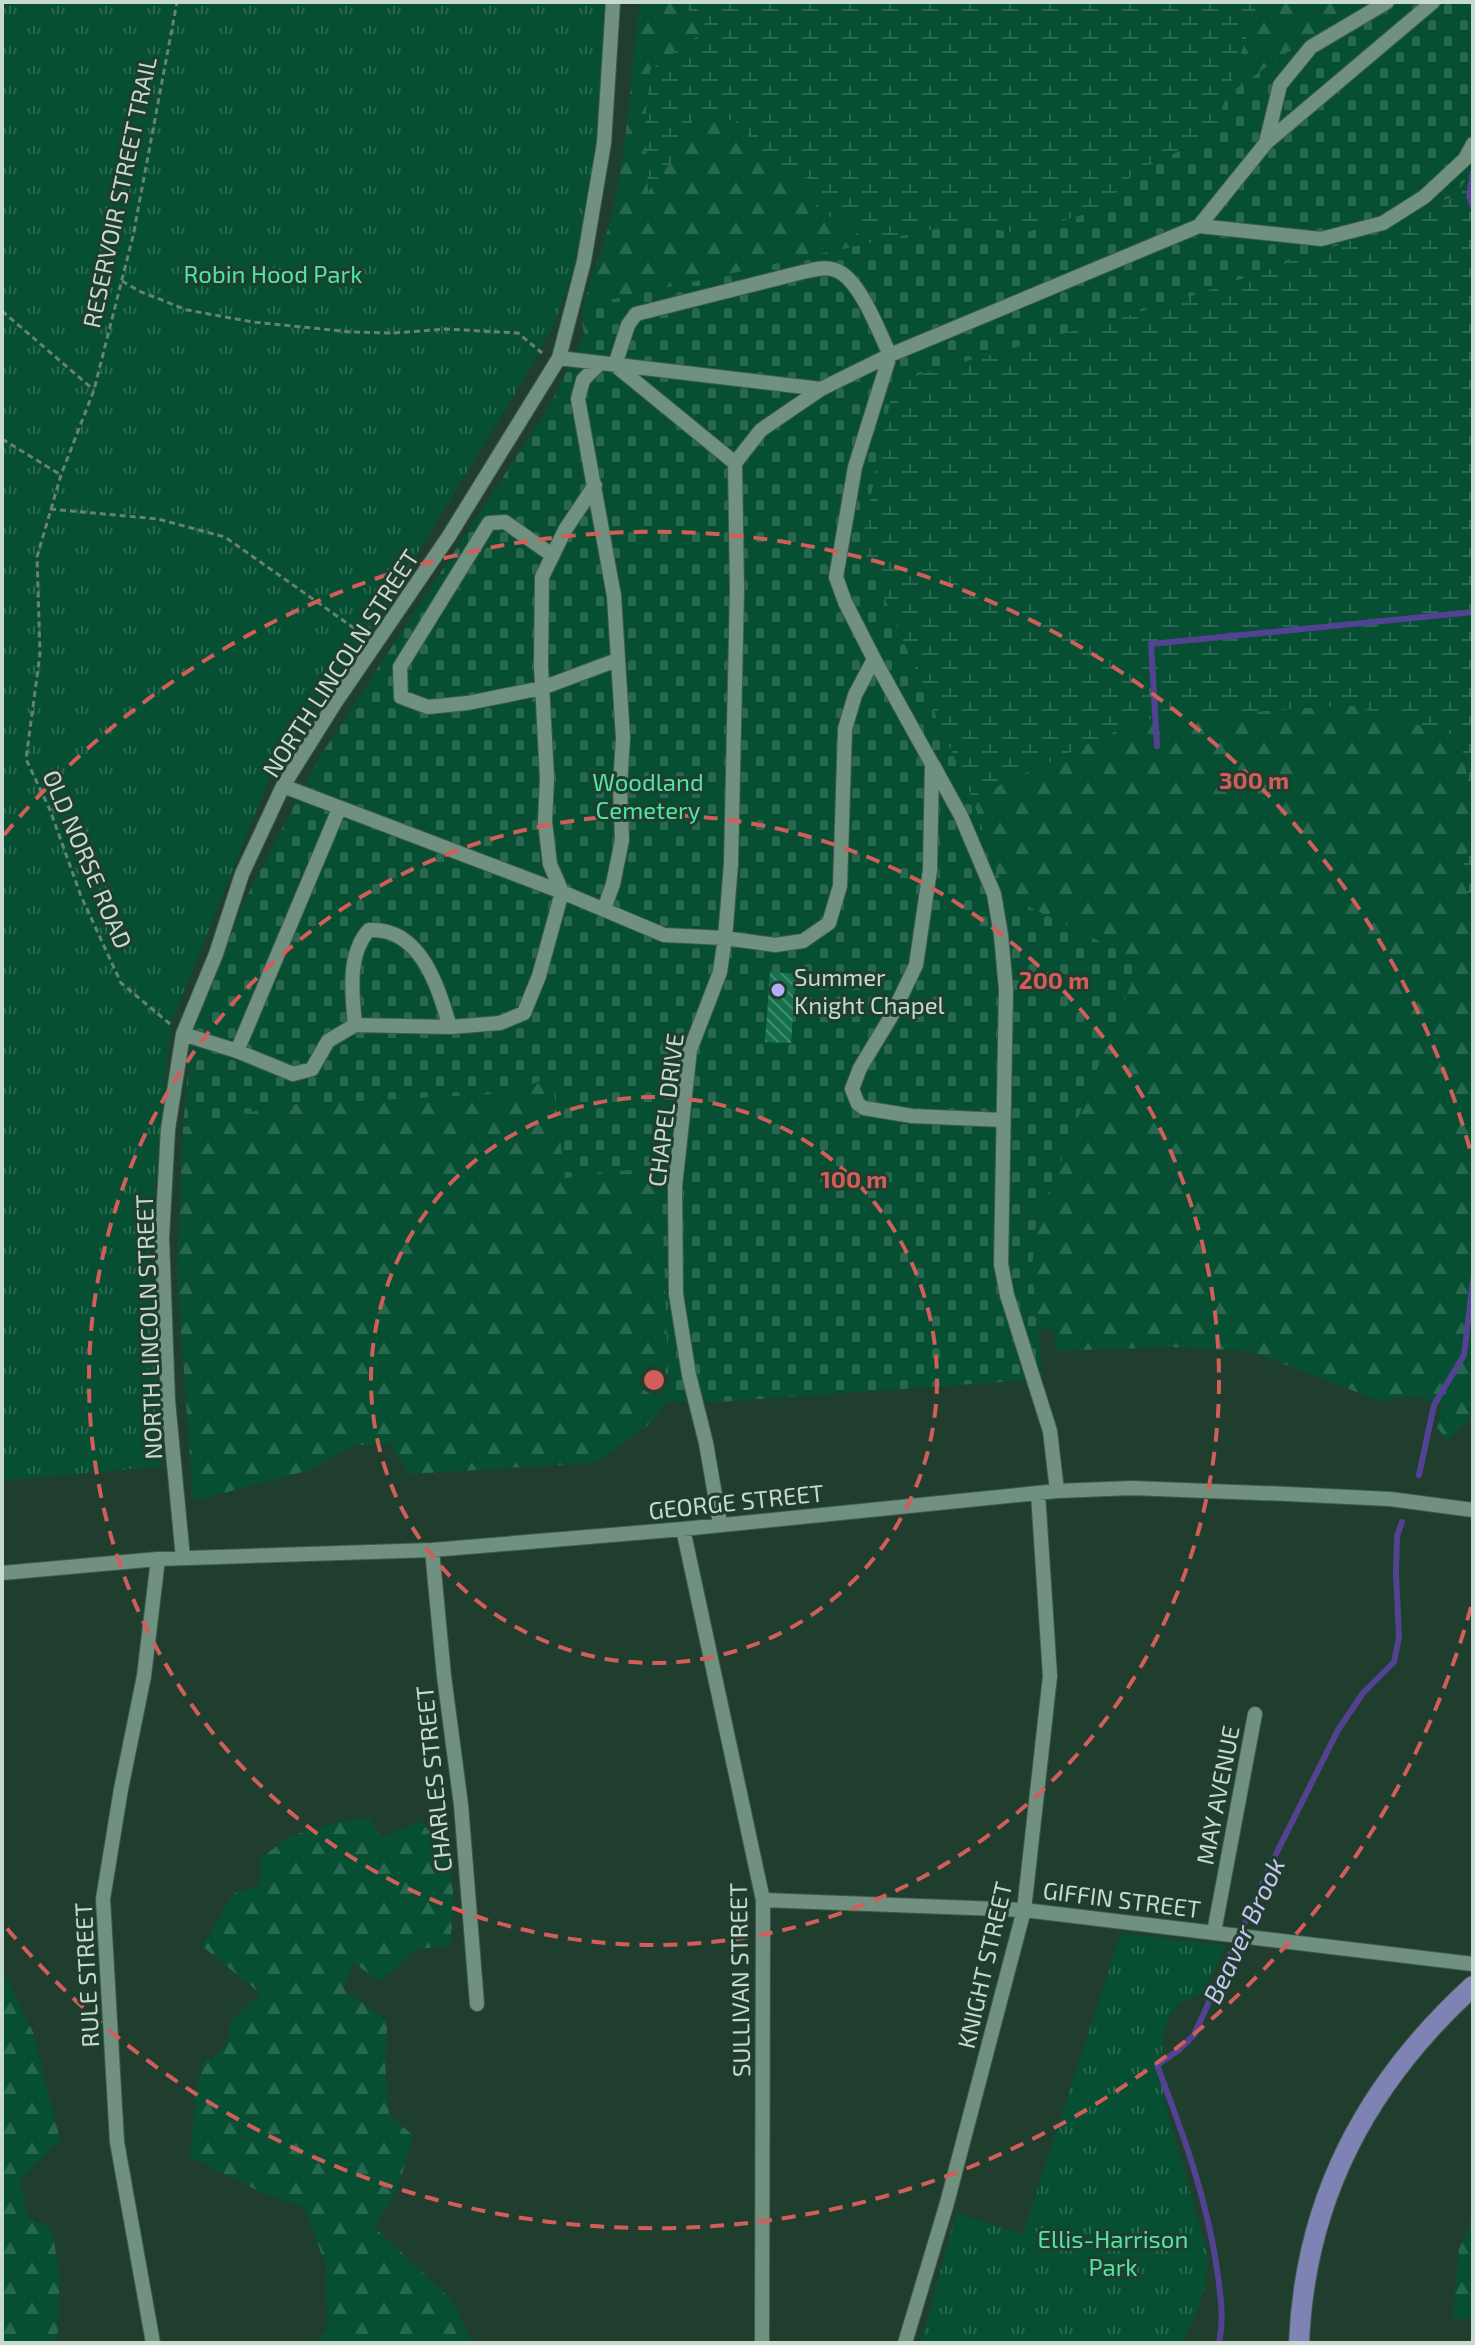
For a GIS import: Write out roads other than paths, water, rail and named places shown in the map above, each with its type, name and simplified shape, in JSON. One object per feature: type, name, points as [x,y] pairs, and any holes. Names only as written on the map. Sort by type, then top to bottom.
[{"type":"main road","points":[[1299,2343],[1312,2241],[1341,2157],[1379,2092],[1403,2060],[1473,1986]]},
{"type":"street","name":"NORTH LINCOLN STREET","points":[[183,1558],[168,1401],[162,1238],[168,1129],[183,1034],[216,954],[242,874],[283,786],[335,703],[449,536],[559,358],[584,261],[604,143],[613,2]]},
{"type":"street","points":[[1266,143],[1280,85],[1311,47],[1387,2]]},
{"type":"street","points":[[607,364],[735,463],[761,430],[821,389],[890,355],[1199,226],[1266,143],[1433,2]]},
{"type":"street","points":[[1199,226],[1321,239],[1383,223],[1424,197],[1465,159],[1473,144]]},
{"type":"street","points":[[604,909],[622,840],[620,786],[623,738],[614,596],[578,399],[583,380],[607,364],[636,314],[823,268],[837,270],[849,278],[890,355],[855,467],[836,577],[874,659],[961,816],[994,894],[1006,989],[1001,1264],[1007,1295],[1050,1431],[1057,1491]]},
{"type":"street","points":[[559,358],[821,389]]},
{"type":"street","name":"CHAPEL DRIVE","points":[[720,1524],[706,1443],[689,1375],[676,1294],[675,1186],[690,1050],[720,972],[725,938],[731,864],[737,590],[735,463]]},
{"type":"street","points":[[183,1034],[237,1051],[293,1074],[312,1069],[328,1041],[355,1025],[450,1027],[500,1023],[524,1013],[539,976],[562,892],[550,864],[545,822],[547,778],[542,688],[542,577],[565,530],[595,485]]},
{"type":"street","points":[[552,555],[505,522],[489,523],[400,667],[401,697],[428,707],[468,703],[542,688],[617,660]]},
{"type":"street","points":[[283,786],[562,892],[664,935],[725,938],[775,945],[803,941],[829,923],[840,886],[845,729],[855,695],[874,659]]},
{"type":"street","points":[[932,764],[930,870],[916,965],[892,1015],[860,1068],[852,1089],[858,1104],[864,1108],[912,1116],[1003,1120]]},
{"type":"street","points":[[237,1051],[339,809]]},
{"type":"street","points":[[355,1025],[352,993],[358,942],[369,930],[385,929],[403,937],[417,952],[438,986],[450,1027]]},
{"type":"street","name":"GEORGE STREET","points":[[2,1573],[158,1559],[432,1550],[683,1529],[1057,1491],[1132,1488],[1300,1494],[1390,1499],[1473,1510]]},
{"type":"street","name":"KNIGHT STREET","points":[[905,2343],[947,2203],[1024,1910],[1050,1676],[1038,1493]]},
{"type":"street","name":"SULLIVAN STREET","points":[[683,1529],[763,1900],[762,2343]]},
{"type":"street","name":"CHARLES STREET","points":[[432,1550],[461,1805],[477,2004]]},
{"type":"street","name":"RULE STREET","points":[[153,2343],[117,2142],[103,1899],[144,1676],[158,1559]]},
{"type":"street","name":"MAY AVENUE","points":[[1221,1933],[1255,1714]]},
{"type":"street","name":"GIFFIN STREET","points":[[763,1900],[1024,1910],[1473,1964]]},
{"type":"waterway","name":"Beaver Brook","points":[[1473,172],[1469,196],[1473,207]]},
{"type":"waterway","points":[[1157,746],[1151,644],[1473,612]]},
{"type":"waterway","name":"Beaver Brook","points":[[1419,1475],[1434,1405],[1464,1355],[1473,1280]]},
{"type":"waterway","name":"Beaver Brook","points":[[1219,2343],[1221,2302],[1208,2221],[1186,2143],[1157,2065],[1194,2035],[1274,1858],[1338,1730],[1363,1693],[1394,1662],[1399,1637],[1397,1536],[1402,1522]]},
{"type":"place","name":"Summer Knight Chapel","points":[[778,990]]},
{"type":"park label","name":"Robin Hood Park","points":[[273,273]]},
{"type":"park label","name":"Woodland Cemetery","points":[[648,795]]},
{"type":"park label","name":"Ellis-Harrison Park","points":[[1113,2252]]}]
